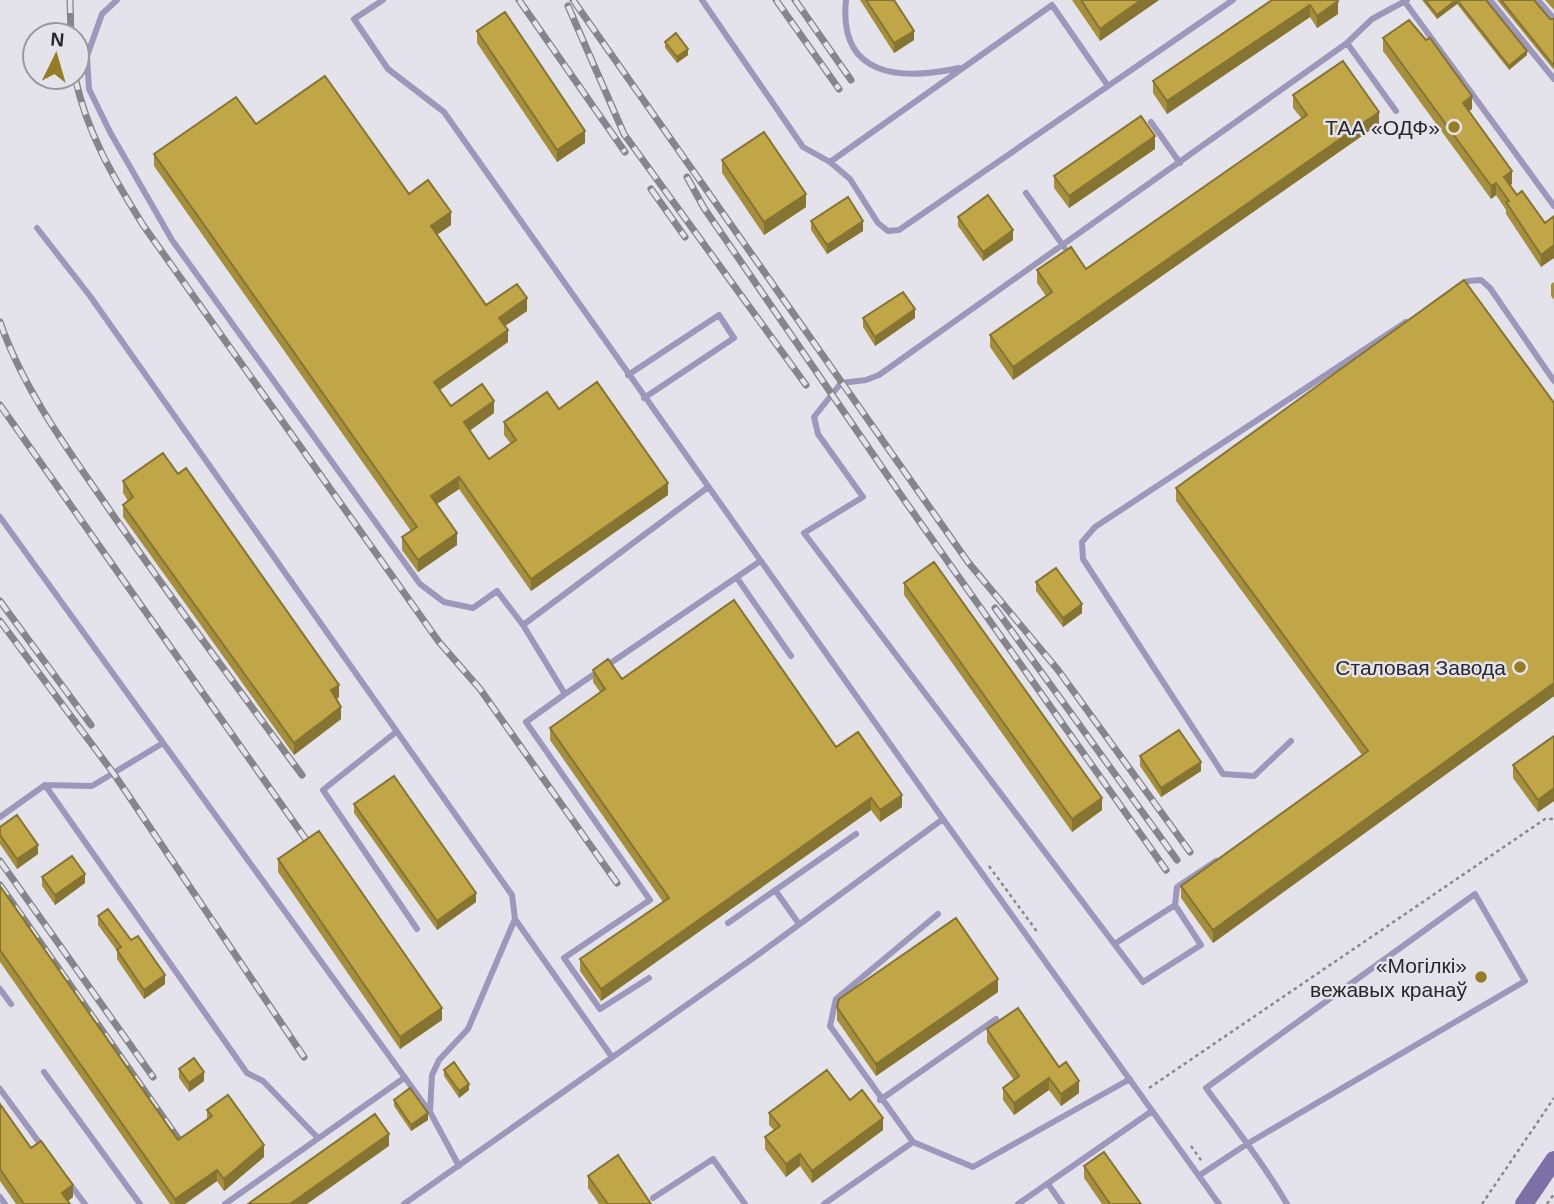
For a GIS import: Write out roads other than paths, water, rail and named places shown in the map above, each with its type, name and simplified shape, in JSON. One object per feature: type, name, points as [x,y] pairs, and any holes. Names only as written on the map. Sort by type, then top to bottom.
[{"type":"main road","points":[[1524,1204],[1554,1160]]},
{"type":"lane","points":[[117,0],[102,14],[91,38],[87,55],[89,89],[110,132],[172,240],[420,584],[444,601],[473,608],[497,591],[523,625],[565,694]]},
{"type":"lane","points":[[383,0],[354,19],[388,69],[444,112],[759,562],[1219,1204]]},
{"type":"lane","points":[[702,0],[803,147],[830,162],[850,179],[878,223],[888,231],[899,230],[1233,0]]},
{"type":"lane","points":[[846,0],[844,29],[848,40],[871,67],[909,74],[964,67]]},
{"type":"lane","points":[[1392,0],[1397,7]]},
{"type":"lane","points":[[1490,0],[1554,79]]},
{"type":"lane","points":[[1538,0],[1554,19]]},
{"type":"lane","points":[[1220,858],[1177,887],[1175,905],[1200,945],[1143,982],[804,533],[863,497],[815,426],[814,416],[842,383],[866,380],[879,375],[1064,247],[1347,43],[1372,19],[1406,1],[1554,206]]},
{"type":"lane","points":[[830,162],[1050,3],[1108,86]]},
{"type":"lane","points":[[1347,43],[1396,111]]},
{"type":"lane","points":[[1151,122],[1180,163]]},
{"type":"lane","points":[[1026,193],[1064,247]]},
{"type":"lane","points":[[37,228],[90,296],[512,895],[515,919],[612,1057]]},
{"type":"lane","points":[[1457,289],[1468,281],[1481,280],[1490,288],[1554,381]]},
{"type":"lane","points":[[628,375],[719,315],[734,338],[644,398]]},
{"type":"lane","points":[[1291,741],[1254,776],[1223,774],[1083,559],[1082,542],[1095,527],[1410,319]]},
{"type":"lane","points":[[523,625],[707,488]]},
{"type":"lane","points":[[0,517],[430,1112],[458,1166]]},
{"type":"lane","points":[[649,978],[600,1009],[564,958],[650,900],[526,722],[759,562]]},
{"type":"lane","points":[[737,578],[791,656]]},
{"type":"lane","points":[[396,732],[323,790],[417,929]]},
{"type":"lane","points":[[2,813],[45,785],[92,786],[163,743]]},
{"type":"lane","points":[[45,785],[247,1073],[263,1081],[318,1138]]},
{"type":"lane","points":[[404,1204],[943,819]]},
{"type":"lane","points":[[728,923],[856,834]]},
{"type":"lane","points":[[775,890],[799,924]]},
{"type":"lane","points":[[1200,1175],[1248,1144],[1525,981],[1475,894],[1206,1088],[1248,1144],[1287,1204]]},
{"type":"lane","points":[[1116,943],[1175,905]]},
{"type":"lane","points":[[938,914],[836,999],[830,1026],[880,1100],[913,1142],[973,1167],[1130,1079]]},
{"type":"lane","points":[[430,1112],[432,1075],[439,1060],[468,1029],[515,919]]},
{"type":"lane","points":[[0,989],[10,1004]]},
{"type":"lane","points":[[880,1100],[996,1019]]},
{"type":"lane","points":[[44,1072],[140,1204]]},
{"type":"lane","points":[[225,1204],[404,1077]]},
{"type":"lane","points":[[0,1089],[46,1152]]},
{"type":"lane","points":[[1018,1204],[1152,1111]]},
{"type":"lane","points":[[824,1204],[913,1142]]},
{"type":"lane","points":[[653,1198],[713,1159],[745,1204]]},
{"type":"lane","points":[[61,1173],[85,1204]]},
{"type":"lane","points":[[1048,1184],[1062,1204]]},
{"type":"lane","points":[[0,1197],[5,1204]]},
{"type":"railway","points":[[70,0],[71,21]]},
{"type":"railway","points":[[519,0],[625,152]]},
{"type":"railway","points":[[573,0],[968,562],[1058,670],[1190,852]]},
{"type":"railway","points":[[776,0],[839,89]]},
{"type":"railway","points":[[795,0],[851,80]]},
{"type":"railway","points":[[568,6],[624,134],[806,385]]},
{"type":"railway","points":[[78,91],[86,117],[111,172],[143,225],[439,642],[480,689],[617,883]]},
{"type":"railway","points":[[687,177],[704,208],[905,501],[1166,870]]},
{"type":"railway","points":[[651,189],[685,237]]},
{"type":"railway","points":[[0,322],[35,398],[66,446],[160,581],[302,775]]},
{"type":"railway","points":[[0,405],[312,848]]},
{"type":"railway","points":[[0,601],[91,725]]},
{"type":"railway","points":[[995,608],[1177,860]]},
{"type":"railway","points":[[0,621],[114,774],[304,1057]]},
{"type":"railway","points":[[0,861],[153,1077]]},
{"type":"railway","points":[[0,885],[189,1154]]},
{"type":"place","name":"ТАА «ОДФ»","points":[[1454,127]]},
{"type":"place","name":"Сталовая Завода","points":[[1520,667]]},
{"type":"place","name":"«Могілкі» вежавых кранаў","points":[[1481,977]]}]
